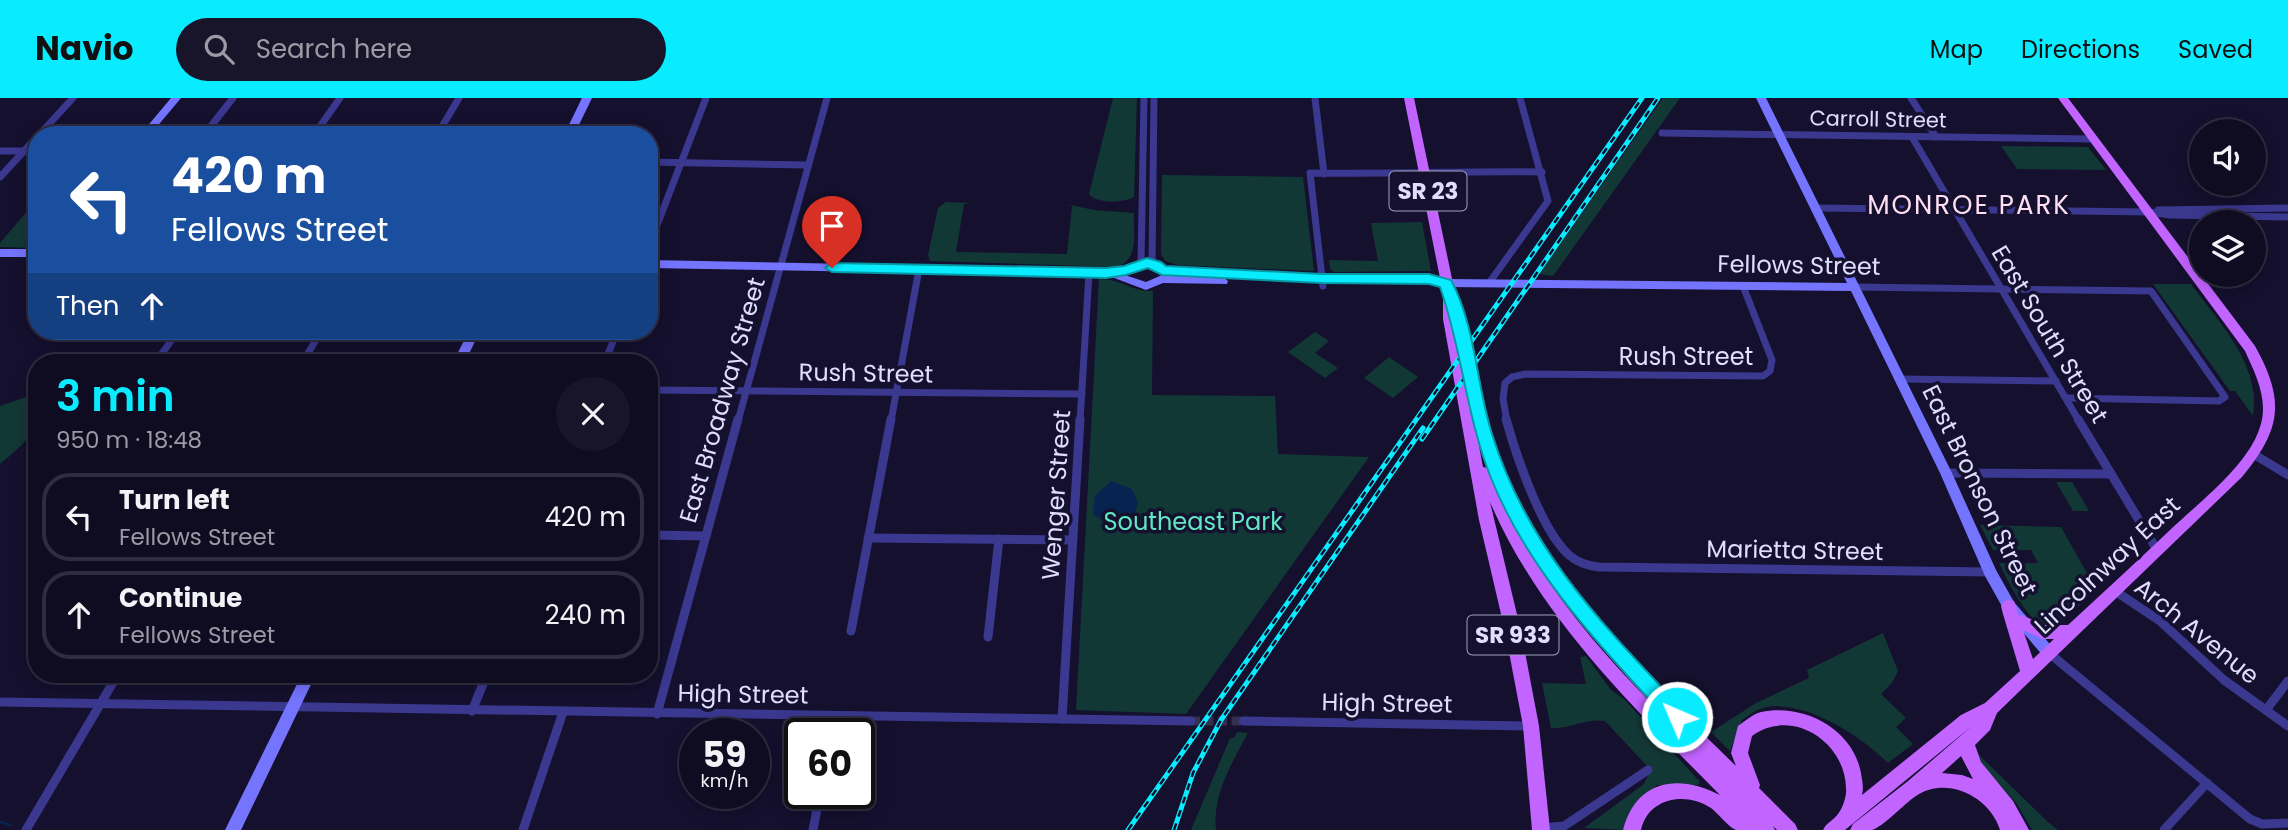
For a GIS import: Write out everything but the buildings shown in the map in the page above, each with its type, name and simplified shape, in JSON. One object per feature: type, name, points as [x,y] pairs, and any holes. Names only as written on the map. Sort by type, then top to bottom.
[{"type":"main road","name":"SR 23","points":[[1409,98],[1447,288],[1449,319],[1471,434],[1500,511],[1535,573],[1623,682],[1759,821],[1788,830]]},
{"type":"main road","points":[[2063,98],[2242,336],[2259,363],[2267,386],[2270,411],[2266,436],[2255,455]]},
{"type":"main road","name":"SR 23","points":[[1447,288],[1459,319],[1489,450],[1499,477],[1528,535],[1566,592],[1611,648],[1759,821]]},
{"type":"main road","name":"SR 933","points":[[1471,434],[1531,726],[1541,829]]},
{"type":"main road","name":"Lincolnway East","points":[[1991,708],[2221,491],[2255,455]]},
{"type":"main road","points":[[2009,606],[2012,625],[2026,657],[2028,673]]},
{"type":"main road","points":[[2022,622],[2043,632],[2071,632]]},
{"type":"main road","points":[[1845,827],[1967,720],[1991,708]]},
{"type":"main road","points":[[1845,827],[1913,787],[1984,725],[1991,708]]},
{"type":"main road","points":[[1759,821],[1739,756],[1744,733],[1762,718],[1783,715],[1821,729],[1833,738],[1850,763],[1855,790],[1845,827]]},
{"type":"main road","points":[[1966,742],[1973,766],[2009,807],[2020,830]]},
{"type":"main road","points":[[1913,787],[1951,780],[1970,787],[1991,799],[2001,812],[2009,830]]},
{"type":"main road","points":[[1632,830],[1637,811],[1645,802],[1653,796],[1670,791],[1689,792],[1710,799],[1759,821]]},
{"type":"street","points":[[47,126],[73,98]]},
{"type":"street","points":[[153,126],[176,98]]},
{"type":"street","points":[[211,126],[233,98]]},
{"type":"street","points":[[320,126],[340,98]]},
{"type":"street","points":[[442,126],[459,98]]},
{"type":"street","points":[[573,126],[587,98]]},
{"type":"street","points":[[658,223],[706,98]]},
{"type":"street","name":"East Broadway Street","points":[[657,714],[827,98]]},
{"type":"street","points":[[1139,269],[1144,98]]},
{"type":"street","points":[[1139,269],[1154,98]]},
{"type":"street","points":[[1315,98],[1324,174]]},
{"type":"street","points":[[1489,283],[1548,201],[1520,98]]},
{"type":"street","name":"East Bronson Street","points":[[1760,98],[2009,606],[2049,653],[2257,823],[2288,823]]},
{"type":"street","points":[[1911,98],[1936,137]]},
{"type":"street","name":"Carroll Street","points":[[1662,133],[2094,139]]},
{"type":"street","name":"East South Street","points":[[1912,137],[2157,550]]},
{"type":"street","points":[[0,177],[28,147]]},
{"type":"street","points":[[0,151],[28,151]]},
{"type":"street","points":[[658,162],[808,165]]},
{"type":"street","points":[[1323,282],[1310,173],[1542,172]]},
{"type":"street","points":[[1815,208],[2148,212],[2170,215],[2288,217]]},
{"type":"street","points":[[2148,212],[2166,209],[2288,208]]},
{"type":"street","points":[[0,253],[28,253]]},
{"type":"street","points":[[658,264],[1089,273],[1139,269],[1162,275]]},
{"type":"street","points":[[850,631],[919,269]]},
{"type":"street","name":"Fellows Street","points":[[1139,269],[1146,286],[1162,275],[1447,288],[1489,283],[2151,291],[2224,394],[2223,399],[2066,398]]},
{"type":"street","name":"Wenger Street","points":[[1062,719],[1089,273]]},
{"type":"street","name":"Rush Street","points":[[1599,567],[1583,564],[1565,551],[1530,486],[1507,416],[1503,388],[1509,379],[1526,374],[1763,376],[1770,371],[1772,360],[1743,286]]},
{"type":"street","points":[[1900,379],[2056,382]]},
{"type":"street","name":"Rush Street","points":[[658,390],[1082,394]]},
{"type":"street","points":[[2255,455],[2288,475]]},
{"type":"street","points":[[1946,473],[2111,474]]},
{"type":"street","points":[[658,535],[706,536]]},
{"type":"street","points":[[869,538],[1073,540]]},
{"type":"street","points":[[988,637],[999,539]]},
{"type":"street","name":"Marietta Street","points":[[1599,567],[1990,572]]},
{"type":"street","name":"Arch Avenue","points":[[2115,591],[2160,621],[2216,673],[2288,726]]},
{"type":"street","points":[[2266,710],[2288,681]]},
{"type":"street","points":[[26,830],[113,683]]},
{"type":"street","points":[[233,830],[305,683]]},
{"type":"street","points":[[472,712],[483,683]]},
{"type":"street","name":"High Street","points":[[0,702],[472,712],[1191,721]]},
{"type":"street","points":[[523,830],[563,712]]},
{"type":"street","name":"High Street","points":[[1243,721],[1531,726]]},
{"type":"street","points":[[1541,829],[1564,826],[1648,770]]},
{"type":"street","points":[[2164,830],[2207,783]]},
{"type":"street","points":[[813,830],[817,809]]},
{"type":"green space","points":[[1113,98],[1137,98],[1134,197],[1110,202],[1097,200],[1089,194]]},
{"type":"green space","points":[[1663,98],[1680,98],[1553,276],[1539,274]]},
{"type":"green space","points":[[2001,146],[2088,147],[2106,170],[2017,169]]},
{"type":"green space","points":[[1162,175],[1303,177],[1314,271],[1178,265],[1165,261],[1161,254]]},
{"type":"green space","points":[[946,202],[972,203],[964,204],[956,252],[1067,254],[1072,206],[1066,204],[1094,210],[1134,213],[1134,246],[1128,259],[1115,267],[930,261],[928,255],[938,208]]},
{"type":"green space","points":[[28,210],[28,248],[0,247],[0,243]]},
{"type":"green space","points":[[1422,222],[1431,271],[1334,272],[1330,269],[1329,260],[1378,261],[1371,223]]},
{"type":"green space","name":"Southeast Park","points":[[1099,279],[1153,291],[1152,395],[1275,396],[1278,454],[1369,457],[1186,714],[1076,710]]},
{"type":"green space","points":[[2153,284],[2189,284],[2213,313],[2236,345],[2251,379],[2253,416],[2235,391],[2230,391]]},
{"type":"green space","points":[[1315,332],[1329,341],[1315,353],[1338,368],[1325,378],[1288,352]]},
{"type":"green space","points":[[1389,357],[1418,377],[1393,398],[1364,378]]},
{"type":"green space","points":[[28,396],[28,437],[0,464],[0,406]]},
{"type":"green space","points":[[2056,482],[2072,482],[2089,511],[2073,511]]},
{"type":"green space","points":[[1980,525],[2061,527],[2096,589],[2059,624],[2046,626],[2037,622],[2021,603],[1999,563],[2038,563],[2031,550],[1993,550]]},
{"type":"green space","points":[[1883,633],[1898,671],[1892,683],[1881,694],[1906,718],[1896,727],[1913,744],[1888,763],[1863,742],[1832,722],[1782,706],[1759,709],[1742,720],[1730,751],[1711,732],[1756,703],[1809,678],[1807,670]]},
{"type":"green space","points":[[1586,656],[1611,690],[1624,699],[1700,782],[1698,785],[1657,785],[1636,803],[1628,830],[1584,828],[1644,784],[1650,771],[1648,767],[1605,721],[1551,728],[1542,683],[1586,684],[1580,657]]},
{"type":"green space","points":[[1237,732],[1248,733],[1220,792],[1216,830],[1191,830],[1230,738],[1234,738]]},
{"type":"green space","points":[[1976,752],[2058,830],[2032,830],[2017,804],[1984,767]]},
{"type":"water","points":[[1111,481],[1132,489],[1138,503],[1134,516],[1123,525],[1105,522],[1093,514],[1095,496]]},
{"type":"waterway","points":[[0,822],[11,825]]},
{"type":"tunnel","points":[[1191,721],[1243,721]]},
{"type":"railway","points":[[1128,830],[1642,98]]},
{"type":"railway","points":[[1422,439],[1658,98]]},
{"type":"railway","points":[[1174,830],[1193,773],[1221,720],[1423,428]]},
{"type":"district","name":"MONROE PARK","points":[[1969,205]]},
{"type":"route","points":[[832,268],[1106,273],[1126,271],[1147,263],[1160,267],[1162,271],[1322,278],[1429,279],[1446,283],[1459,319],[1483,431],[1512,505],[1538,551],[1585,618],[1677,717]]}]
